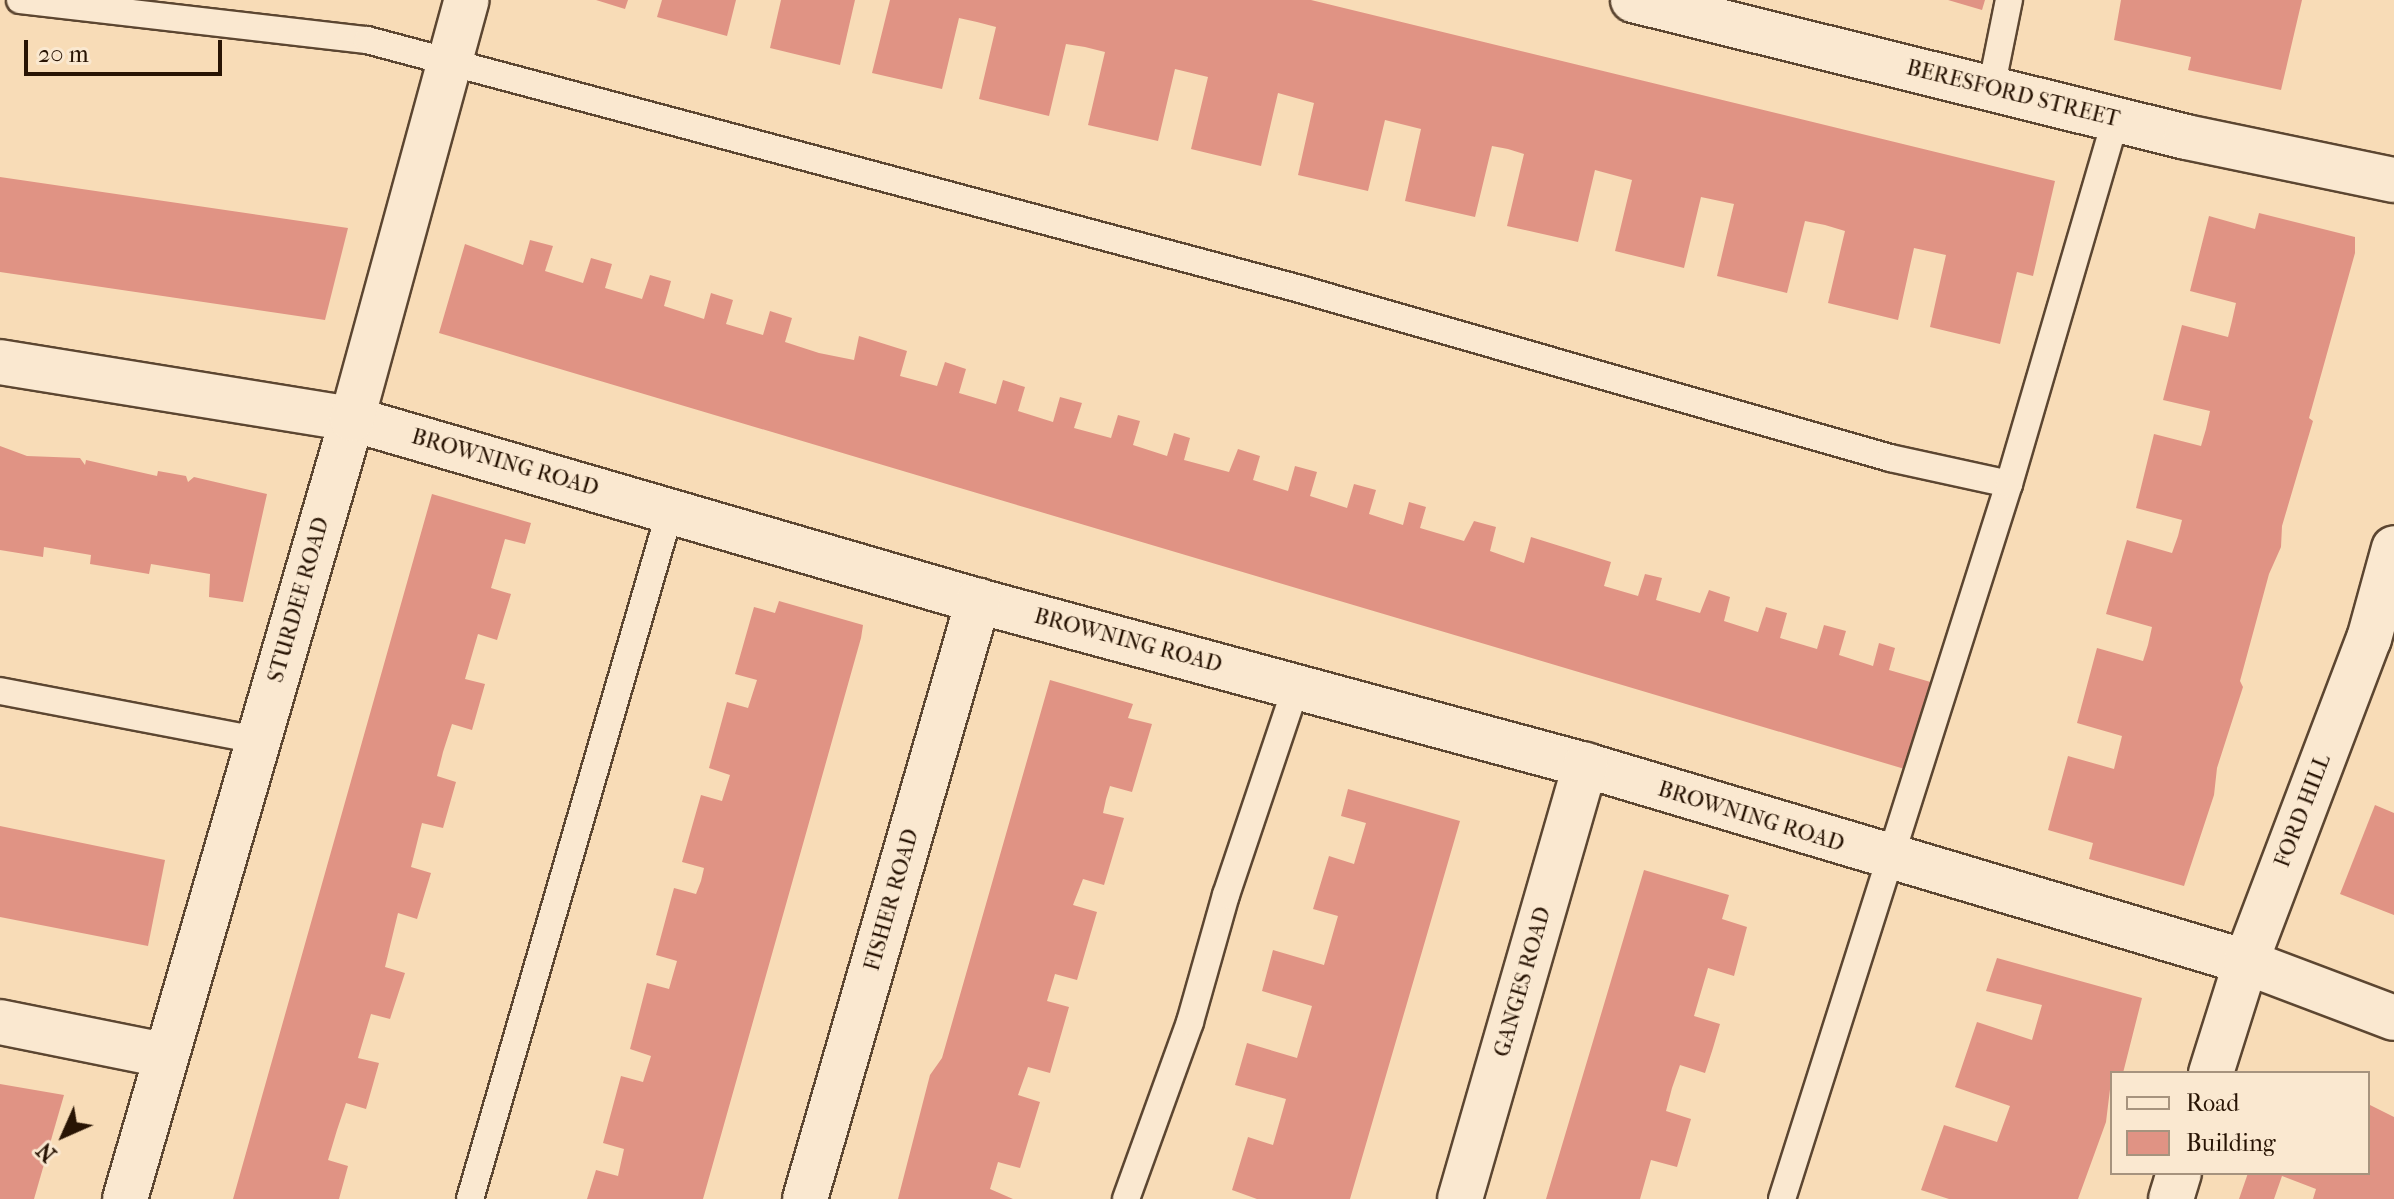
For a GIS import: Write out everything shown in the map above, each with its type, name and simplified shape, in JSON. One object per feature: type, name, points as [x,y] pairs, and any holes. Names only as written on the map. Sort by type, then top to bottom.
[{"type":"street","name":"STURDEE ROAD","points":[[125,1199],[164,1055],[352,419],[467,0]]},
{"type":"street","name":"BERESFORD STREET","points":[[1633,0],[2116,119],[2394,180]]},
{"type":"street","name":"BROWNING ROAD","points":[[0,362],[352,419],[978,601],[1585,765],[1891,859],[2246,962],[2394,1018]]},
{"type":"street","name":"FORD HILL","points":[[2212,1071],[2246,962],[2382,644],[2394,548]]},
{"type":"street","name":"FISHER ROAD","points":[[805,1199],[978,601]]},
{"type":"street","name":"GANGES ROAD","points":[[1460,1199],[1585,765]]},
{"type":"street","points":[[0,1022],[164,1055]]},
{"type":"street","points":[[2171,1199],[2178,1175]]},
{"type":"lane","points":[[20,0],[367,40],[1300,289],[1890,458],[2009,484]]},
{"type":"lane","points":[[1991,89],[2009,0]]},
{"type":"lane","points":[[1782,1199],[2009,484],[2116,119]]},
{"type":"lane","points":[[470,1199],[670,511]]},
{"type":"lane","points":[[1126,1199],[1190,1022],[1226,895],[1296,687]]},
{"type":"lane","points":[[0,691],[257,740]]},
{"type":"building","points":[[596,0],[628,0],[625,9]]},
{"type":"building","points":[[662,0],[736,0],[727,36],[657,17]]},
{"type":"building","points":[[781,0],[855,0],[840,65],[770,48]]},
{"type":"building","points":[[890,0],[1311,0],[2055,181],[2033,276],[2017,272],[2000,344],[1930,327],[1946,255],[1914,248],[1898,320],[1828,303],[1845,231],[1825,225],[1805,221],[1787,293],[1717,276],[1734,204],[1701,197],[1684,268],[1615,251],[1632,180],[1595,170],[1578,242],[1507,226],[1524,154],[1508,149],[1492,146],[1475,217],[1405,201],[1421,129],[1385,120],[1368,191],[1298,175],[1314,103],[1278,93],[1261,166],[1191,149],[1208,77],[1175,69],[1158,141],[1088,125],[1105,52],[1085,47],[1066,44],[1049,116],[979,99],[996,27],[977,22],[959,18],[942,89],[872,73]]},
{"type":"building","points":[[1948,0],[1985,0],[1982,10]]},
{"type":"building","points":[[2121,0],[2302,0],[2281,90],[2188,70],[2191,57],[2114,40]]},
{"type":"building","points":[[0,177],[348,228],[325,320],[0,272]]},
{"type":"building","points":[[2259,213],[2355,237],[2355,253],[2309,418],[2313,421],[2282,526],[2281,547],[2269,574],[2240,681],[2243,687],[2217,768],[2214,795],[2184,886],[2089,859],[2093,843],[2048,830],[2068,756],[2114,769],[2122,736],[2077,723],[2097,648],[2143,661],[2148,645],[2152,627],[2106,614],[2127,540],[2172,553],[2178,536],[2182,520],[2136,508],[2154,434],[2201,446],[2206,429],[2210,411],[2163,400],[2182,325],[2228,337],[2232,321],[2236,303],[2190,291],[2209,216],[2255,229]]},
{"type":"building","points":[[530,240],[553,246],[545,271],[583,283],[591,258],[612,264],[605,288],[642,299],[650,275],[671,281],[664,306],[704,319],[711,293],[733,300],[726,324],[763,335],[770,311],[792,318],[785,342],[819,353],[854,360],[859,336],[907,351],[900,376],[937,386],[945,362],[966,369],[959,393],[996,404],[1003,380],[1025,387],[1018,411],[1053,422],[1060,397],[1082,403],[1074,428],[1111,438],[1118,415],[1140,421],[1133,445],[1167,456],[1174,433],[1190,438],[1184,460],[1229,472],[1238,449],[1260,456],[1253,480],[1288,491],[1295,466],[1317,472],[1310,496],[1347,508],[1354,484],[1376,490],[1369,514],[1403,525],[1409,502],[1426,507],[1420,528],[1464,541],[1474,521],[1496,527],[1490,551],[1524,563],[1531,537],[1611,562],[1604,586],[1638,596],[1645,574],[1662,578],[1656,600],[1700,613],[1709,590],[1730,597],[1724,621],[1758,632],[1766,607],[1787,613],[1780,638],[1817,649],[1824,625],[1846,631],[1839,655],[1873,666],[1879,643],[1895,648],[1889,670],[1934,683],[1908,770],[439,333],[465,244],[523,265]]},
{"type":"building","points":[[0,446],[27,456],[80,458],[85,465],[86,460],[157,476],[158,471],[186,476],[188,482],[194,477],[267,494],[243,602],[209,597],[210,574],[151,564],[149,574],[90,564],[91,555],[44,547],[43,557],[0,550]]},
{"type":"building","points":[[432,494],[531,523],[525,544],[505,539],[491,588],[511,594],[497,640],[478,634],[465,679],[485,684],[472,730],[452,724],[443,752],[437,776],[456,782],[443,828],[422,823],[411,867],[431,873],[417,919],[398,913],[385,967],[405,973],[390,1019],[371,1014],[358,1058],[379,1063],[366,1109],[346,1103],[328,1160],[348,1166],[339,1199],[233,1199]]},
{"type":"building","points":[[779,601],[863,625],[703,1199],[587,1199],[596,1170],[618,1176],[624,1149],[603,1143],[621,1076],[643,1082],[651,1056],[630,1049],[647,983],[669,989],[677,961],[656,955],[674,888],[696,894],[701,881],[704,868],[682,862],[701,795],[722,801],[730,775],[709,768],[727,702],[748,708],[757,680],[735,674],[754,607],[775,613]]},
{"type":"building","points":[[1050,680],[1133,704],[1128,718],[1152,724],[1132,792],[1110,786],[1106,799],[1103,813],[1124,818],[1104,885],[1083,879],[1073,905],[1097,912],[1077,980],[1055,974],[1047,1001],[1069,1007],[1050,1073],[1028,1067],[1018,1095],[1040,1102],[1020,1168],[998,1162],[990,1189],[1013,1199],[898,1199],[930,1075],[942,1058]]},
{"type":"building","points":[[1348,789],[1460,821],[1350,1199],[1257,1199],[1232,1190],[1248,1137],[1273,1145],[1286,1099],[1235,1085],[1247,1043],[1297,1058],[1312,1006],[1262,991],[1273,950],[1324,965],[1338,916],[1313,909],[1329,856],[1354,864],[1366,823],[1341,816]]},
{"type":"building","points":[[2375,805],[2394,813],[2394,915],[2340,894]]},
{"type":"building","points":[[0,826],[165,860],[148,946],[0,917]]},
{"type":"building","points":[[1644,870],[1729,895],[1722,919],[1747,927],[1734,976],[1708,968],[1694,1016],[1720,1024],[1713,1048],[1705,1073],[1680,1065],[1672,1088],[1666,1111],[1691,1119],[1677,1167],[1651,1160],[1640,1199],[1546,1199]]},
{"type":"building","points":[[1997,958],[2142,998],[2124,1071],[2110,1071],[2106,1122],[2078,1199],[1949,1199],[1921,1190],[1944,1125],[1997,1142],[2010,1106],[1955,1087],[1977,1022],[2032,1040],[2042,1005],[1986,991]]},
{"type":"building","points":[[0,1084],[64,1095],[34,1199],[0,1199]]},
{"type":"building","points":[[2370,1105],[2394,1117],[2394,1199],[2313,1199],[2316,1189],[2282,1176],[2274,1199],[2239,1199],[2247,1175],[2370,1175]]}]
